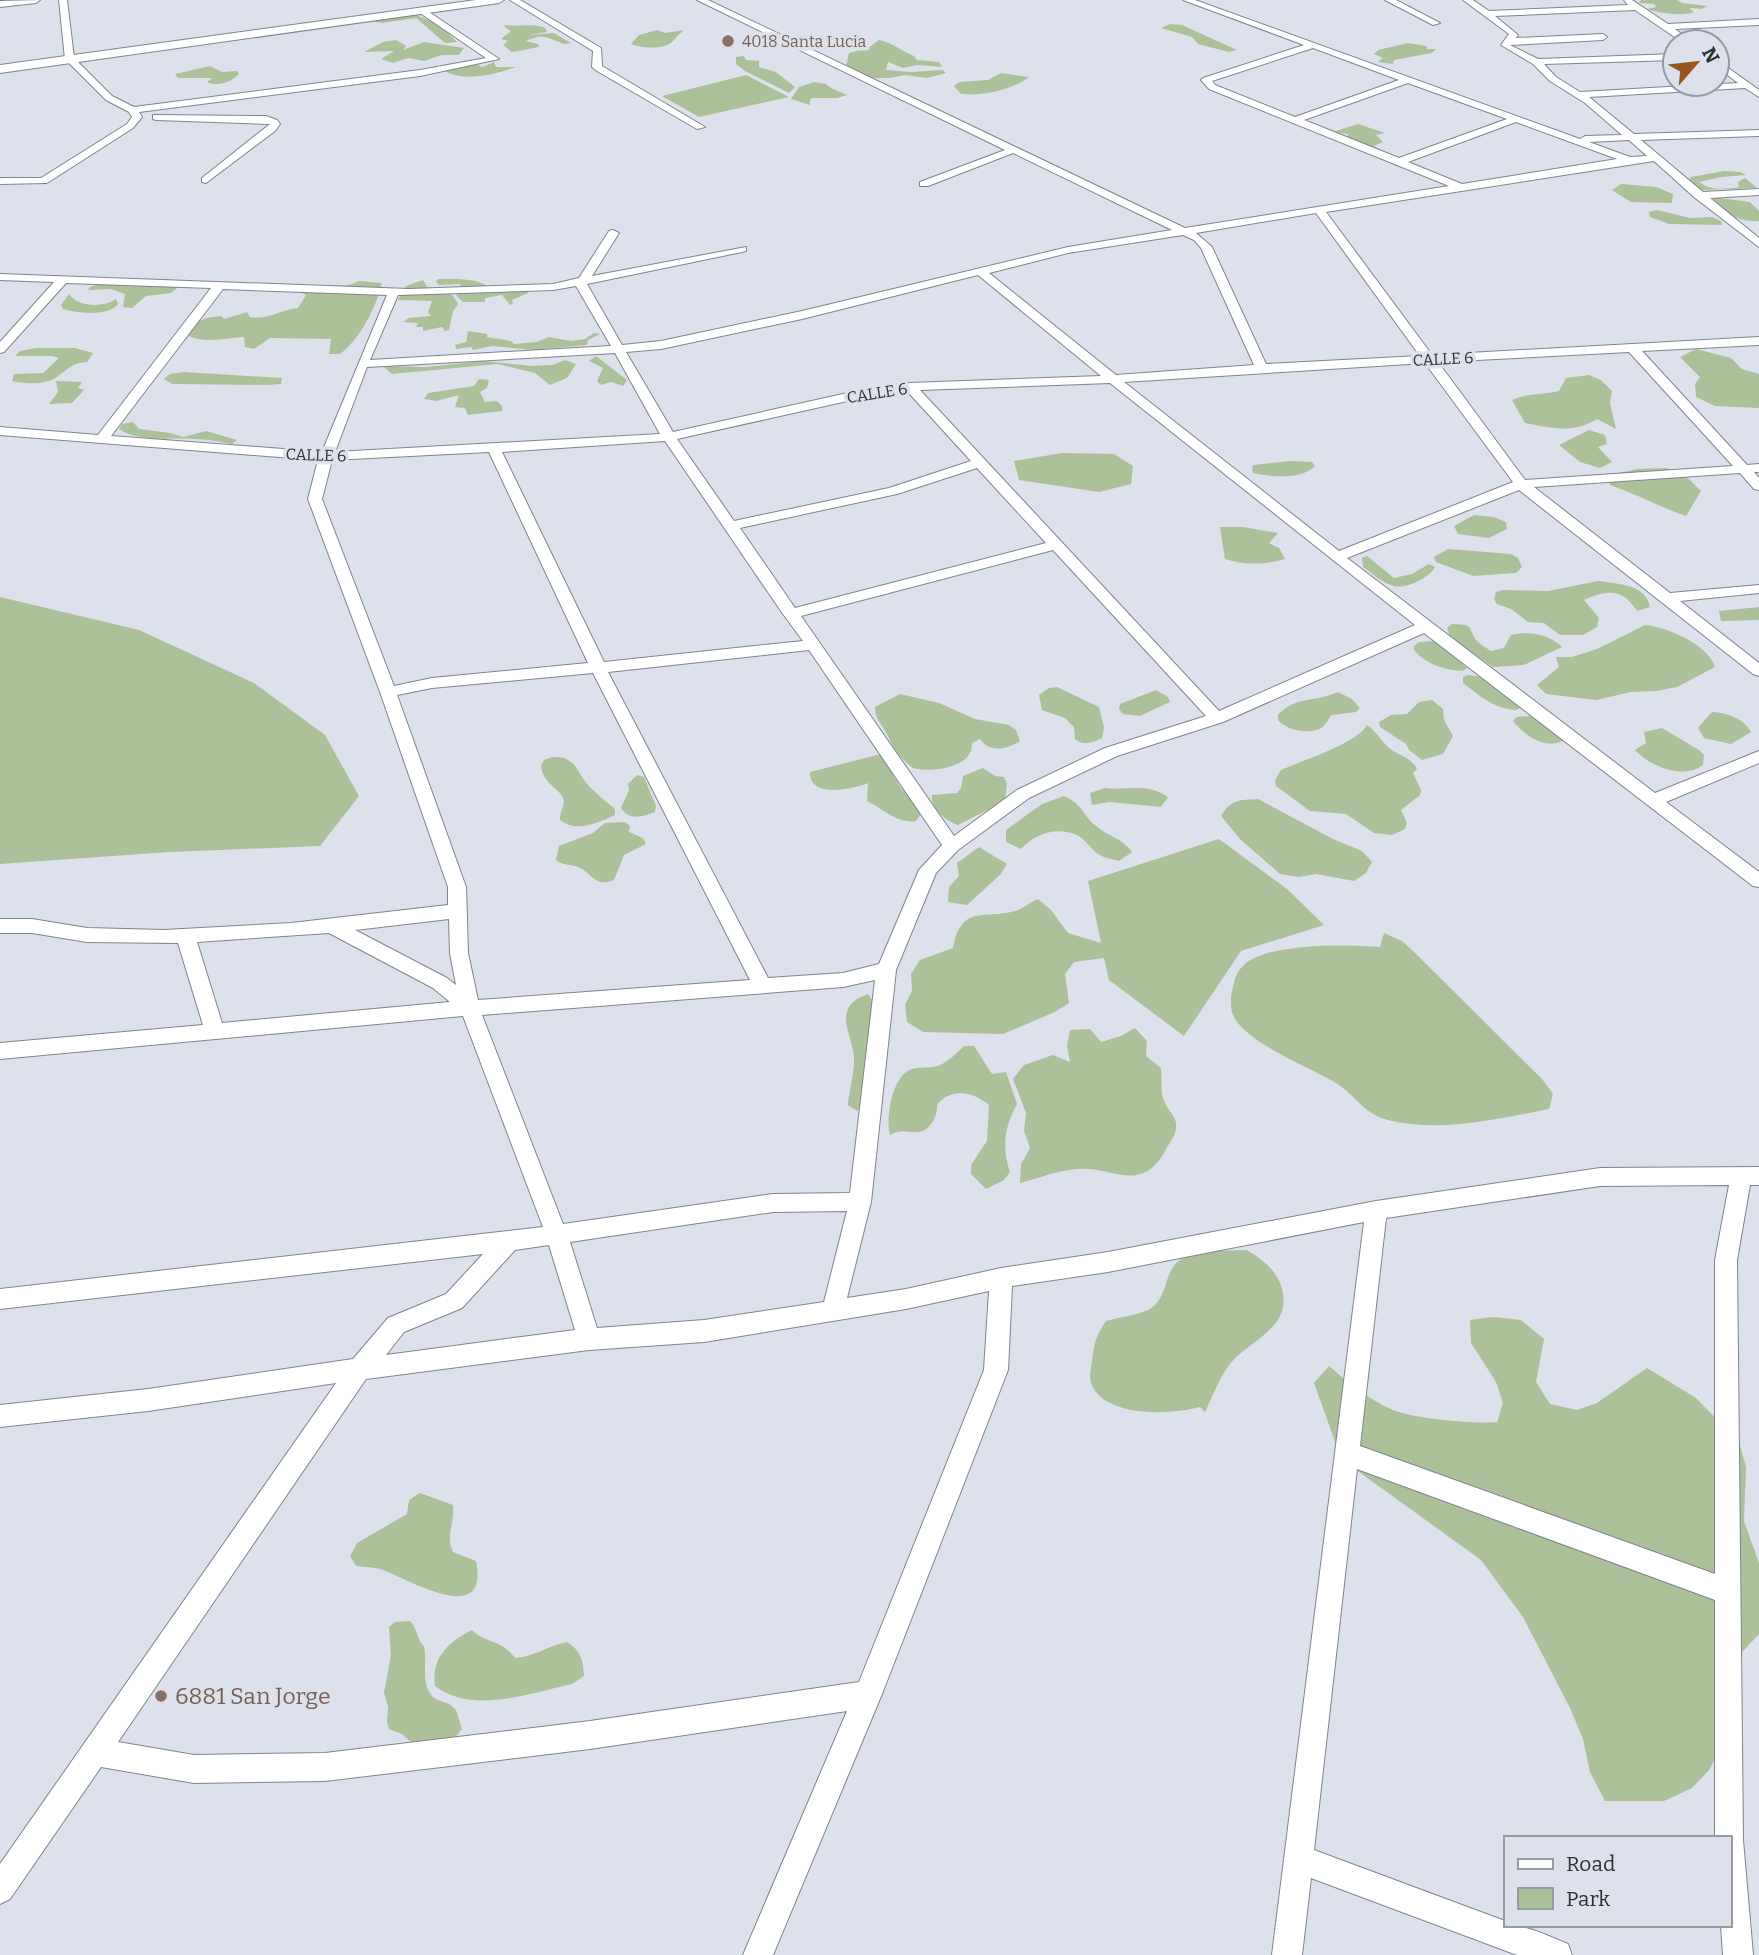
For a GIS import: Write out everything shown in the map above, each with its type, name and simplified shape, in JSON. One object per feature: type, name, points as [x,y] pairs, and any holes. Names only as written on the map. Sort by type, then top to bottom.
[{"type":"street","points":[[0,4],[36,0]]},
{"type":"street","points":[[64,0],[70,60],[109,98],[135,113],[266,119],[274,122],[272,129],[206,180]]},
{"type":"street","points":[[0,69],[499,0]]},
{"type":"street","points":[[514,0],[556,27],[591,44],[598,50],[597,67],[700,127]]},
{"type":"street","points":[[701,0],[1186,231],[1206,247],[1262,368]]},
{"type":"street","points":[[1187,0],[1628,160]]},
{"type":"street","points":[[1389,0],[1436,23]]},
{"type":"street","points":[[1467,0],[1512,32],[1514,35],[1505,45],[1508,48],[1536,62],[1553,79],[1634,137],[1698,195],[1759,244]]},
{"type":"street","points":[[1627,0],[1667,27],[1759,22]]},
{"type":"street","points":[[1487,14],[1637,8]]},
{"type":"street","points":[[135,113],[420,73],[494,59],[423,11]]},
{"type":"street","points":[[1509,41],[1603,37]]},
{"type":"street","points":[[1314,45],[1206,80],[1212,87],[1464,188]]},
{"type":"street","points":[[1536,62],[1661,58]]},
{"type":"street","points":[[1731,74],[1759,94]]},
{"type":"street","points":[[1296,120],[1407,80]]},
{"type":"street","points":[[1578,95],[1746,85]]},
{"type":"street","points":[[0,181],[43,181],[130,126],[135,113]]},
{"type":"street","points":[[1398,162],[1515,119]]},
{"type":"street","points":[[1574,140],[1759,133]]},
{"type":"street","points":[[924,184],[1016,149]]},
{"type":"street","points":[[362,364],[661,345],[789,318],[1068,250],[1628,160],[1655,158]]},
{"type":"street","points":[[1698,195],[1759,192]]},
{"type":"street","points":[[1319,210],[1521,484],[1759,671]]},
{"type":"street","points":[[581,284],[614,233]]},
{"type":"street","points":[[0,277],[394,291],[553,288],[742,249]]},
{"type":"street","points":[[981,272],[1111,379],[1424,626],[1759,881]]},
{"type":"street","points":[[0,349],[62,280]]},
{"type":"street","points":[[581,284],[669,437],[952,846]]},
{"type":"street","points":[[103,438],[219,286]]},
{"type":"street","points":[[394,291],[362,364],[327,456],[316,485],[315,499],[388,692],[457,887],[458,953],[470,1008],[556,1233],[589,1339]]},
{"type":"street","name":"CALLE 6","points":[[0,430],[327,456],[669,437],[870,392],[910,387],[1111,379],[1262,368],[1759,341]]},
{"type":"street","points":[[1633,349],[1759,486]]},
{"type":"street","points":[[910,387],[1217,718]]},
{"type":"street","points":[[493,447],[599,669],[762,985]]},
{"type":"street","points":[[731,526],[892,492],[978,463]]},
{"type":"street","points":[[1337,557],[1521,484],[1759,468]]},
{"type":"street","points":[[792,614],[1055,545]]},
{"type":"street","points":[[1668,598],[1759,589]]},
{"type":"street","points":[[833,1310],[860,1202],[886,970],[929,870],[952,846],[1023,794],[1111,752],[1217,718],[1424,626]]},
{"type":"street","points":[[388,692],[432,683],[569,669],[599,669],[813,645]]},
{"type":"street","points":[[1652,801],[1759,757]]},
{"type":"street","points":[[0,926],[32,926],[87,935],[186,936],[332,926],[458,911]]},
{"type":"street","points":[[332,926],[440,982],[470,1008]]},
{"type":"street","points":[[186,936],[191,960],[215,1032]]},
{"type":"street","points":[[0,1051],[470,1008],[843,981],[886,970]]},
{"type":"street","points":[[0,1416],[148,1400],[359,1368],[589,1339],[704,1331],[906,1299],[1001,1278],[1108,1262],[1376,1210],[1600,1177],[1750,1176],[1726,1260],[1729,1836]]},
{"type":"street","points":[[0,1299],[509,1241],[773,1203],[860,1202]]},
{"type":"street","points":[[1287,1955],[1376,1210]]},
{"type":"street","points":[[0,1888],[359,1368],[396,1325],[454,1301],[509,1241]]},
{"type":"street","points":[[758,1955],[868,1694],[996,1370],[1001,1278]]},
{"type":"street","points":[[1347,1453],[1727,1591]]},
{"type":"street","points":[[93,1752],[194,1769],[325,1767],[590,1735],[868,1694]]},
{"type":"street","points":[[1299,1859],[1558,1955]]},
{"type":"street","points":[[1731,1866],[1738,1955]]},
{"type":"green space","points":[[1641,0],[1677,0],[1707,6],[1702,9],[1689,8],[1694,12],[1690,13],[1671,14],[1647,9],[1656,7],[1654,4],[1639,3]]},
{"type":"green space","points":[[414,14],[440,25],[457,42],[445,43],[416,18],[382,23],[373,21]]},
{"type":"green space","points":[[1170,24],[1182,25],[1237,50],[1229,52],[1198,44],[1192,37],[1161,28]]},
{"type":"green space","points":[[503,26],[545,28],[547,32],[529,35],[554,33],[571,43],[564,44],[538,37],[526,41],[538,44],[539,47],[512,52],[503,45],[508,41],[501,39],[511,31]]},
{"type":"green space","points":[[657,30],[665,33],[684,30],[668,45],[646,47],[631,44],[639,35]]},
{"type":"green space","points":[[396,40],[406,46],[403,50],[424,42],[464,48],[459,55],[442,55],[424,61],[408,58],[393,63],[381,59],[394,51],[364,52],[383,42]]},
{"type":"green space","points":[[879,40],[914,56],[917,60],[939,62],[942,67],[917,65],[903,68],[888,62],[886,70],[943,70],[946,73],[927,78],[905,75],[870,78],[846,66],[849,53],[868,48]]},
{"type":"green space","points":[[1408,43],[1436,49],[1432,53],[1394,60],[1393,64],[1378,62],[1383,58],[1374,54],[1378,50]]},
{"type":"green space","points":[[744,56],[746,60],[759,61],[759,67],[776,72],[795,87],[789,93],[745,71],[736,64],[736,57]]},
{"type":"green space","points":[[494,62],[496,67],[516,67],[467,77],[438,67],[462,68],[476,64],[482,67]]},
{"type":"green space","points":[[210,66],[222,72],[237,71],[239,74],[228,81],[215,84],[207,82],[212,78],[178,78],[175,74]]},
{"type":"green space","points":[[1001,73],[1029,77],[1006,89],[987,93],[961,94],[954,86],[960,82],[988,80]]},
{"type":"green space","points":[[746,75],[789,97],[699,117],[662,96]]},
{"type":"green space","points":[[814,82],[826,84],[847,95],[837,98],[813,98],[810,99],[810,105],[791,99],[799,87]]},
{"type":"green space","points":[[1358,124],[1385,133],[1376,135],[1383,142],[1374,146],[1386,154],[1347,138],[1348,134],[1333,132]]},
{"type":"green space","points":[[1724,171],[1746,175],[1699,182],[1713,188],[1729,188],[1739,187],[1738,182],[1745,178],[1757,188],[1701,190],[1689,181],[1691,177]]},
{"type":"green space","points":[[1621,184],[1656,187],[1673,194],[1672,203],[1631,202],[1612,190]]},
{"type":"green space","points":[[1712,197],[1750,202],[1759,211],[1759,221],[1744,220],[1732,215]]},
{"type":"green space","points":[[1657,210],[1690,218],[1712,217],[1721,221],[1722,225],[1669,224],[1650,217],[1649,212]]},
{"type":"green space","points":[[168,279],[181,285],[171,293],[146,296],[132,308],[123,307],[125,294],[111,289],[88,290],[106,282]]},
{"type":"green space","points":[[438,279],[476,281],[496,292],[527,286],[528,293],[512,300],[513,304],[510,305],[502,295],[485,298],[485,302],[463,302],[456,295],[464,292],[460,284],[439,285],[436,282]]},
{"type":"green space","points":[[423,280],[428,288],[442,289],[456,300],[458,304],[453,311],[449,330],[445,331],[442,327],[423,331],[423,327],[416,327],[418,323],[403,322],[409,318],[431,316],[428,312],[432,301],[398,300],[406,286]]},
{"type":"green space","points":[[359,281],[382,283],[366,322],[340,354],[329,354],[331,339],[270,338],[254,349],[245,347],[244,337],[202,340],[180,330],[206,318],[221,316],[224,319],[247,312],[250,317],[263,317],[298,308],[306,295],[300,292],[308,288]]},
{"type":"green space","points":[[69,294],[84,304],[105,304],[116,299],[118,304],[100,312],[84,313],[63,309],[61,305]]},
{"type":"green space","points":[[468,331],[487,334],[487,337],[511,341],[514,344],[537,342],[549,337],[571,341],[585,339],[594,333],[600,334],[588,340],[587,345],[533,350],[492,346],[473,350],[471,347],[456,349],[455,345],[466,342]]},
{"type":"green space","points":[[36,348],[75,348],[93,353],[87,362],[74,365],[47,381],[12,381],[14,374],[43,373],[59,358],[15,356],[20,351]]},
{"type":"green space","points":[[1696,349],[1731,358],[1742,369],[1759,374],[1759,408],[1715,406],[1696,397],[1695,384],[1700,377],[1680,357]]},
{"type":"green space","points":[[596,356],[627,380],[623,386],[611,382],[601,385],[597,381],[603,368],[589,361]]},
{"type":"green space","points":[[565,360],[576,364],[567,378],[550,385],[535,373],[498,364],[392,374],[383,366],[426,367],[483,361],[532,366],[552,365]]},
{"type":"green space","points":[[184,372],[282,378],[281,384],[267,385],[172,384],[164,379],[170,374]]},
{"type":"green space","points":[[1589,375],[1601,380],[1612,391],[1610,403],[1616,429],[1597,419],[1571,428],[1525,423],[1512,400],[1559,391],[1566,378]]},
{"type":"green space","points":[[479,379],[489,380],[487,388],[480,392],[485,402],[497,401],[502,406],[502,411],[468,415],[465,408],[455,407],[459,395],[436,401],[424,399],[428,393],[474,386]]},
{"type":"green space","points":[[56,381],[82,382],[78,388],[84,390],[72,403],[49,404],[58,392]]},
{"type":"green space","points":[[133,422],[139,429],[183,437],[206,431],[237,440],[232,444],[199,439],[146,438],[119,429],[122,424]]},
{"type":"green space","points":[[1589,430],[1605,435],[1607,444],[1598,447],[1612,462],[1600,468],[1580,462],[1559,445]]},
{"type":"green space","points":[[1062,453],[1114,454],[1133,466],[1131,484],[1099,492],[1019,480],[1014,461]]},
{"type":"green space","points":[[1312,462],[1315,466],[1302,474],[1294,475],[1253,473],[1253,465]]},
{"type":"green space","points":[[1666,468],[1689,479],[1701,491],[1686,516],[1610,485],[1609,475],[1637,469]]},
{"type":"green space","points":[[1474,515],[1494,517],[1506,522],[1507,529],[1489,538],[1458,534],[1454,526]]},
{"type":"green space","points":[[1220,527],[1243,527],[1278,533],[1269,543],[1279,548],[1285,559],[1255,564],[1225,559]]},
{"type":"green space","points":[[1448,549],[1511,554],[1518,558],[1522,567],[1516,573],[1473,576],[1436,562],[1434,557]]},
{"type":"green space","points":[[1367,556],[1394,578],[1412,574],[1429,564],[1435,567],[1416,582],[1396,586],[1384,582],[1363,567],[1362,558]]},
{"type":"green space","points":[[1598,581],[1637,589],[1647,599],[1650,607],[1638,611],[1626,598],[1616,593],[1594,596],[1584,600],[1599,618],[1597,627],[1583,635],[1560,635],[1544,623],[1528,622],[1511,609],[1497,604],[1494,599],[1496,592],[1502,590],[1548,591]]},
{"type":"green space","points":[[0,597],[139,630],[254,683],[325,735],[359,796],[320,846],[170,852],[0,864]]},
{"type":"green space","points":[[1759,607],[1759,620],[1721,621],[1719,611]]},
{"type":"green space","points":[[1452,624],[1468,626],[1478,642],[1491,651],[1504,648],[1511,635],[1524,633],[1545,636],[1562,647],[1524,665],[1493,667],[1450,637],[1447,628]]},
{"type":"green space","points":[[1645,625],[1686,638],[1705,651],[1715,667],[1677,687],[1631,692],[1596,700],[1546,694],[1537,685],[1559,667],[1556,657],[1572,657],[1597,649]]},
{"type":"green space","points":[[1435,641],[1467,668],[1463,671],[1436,666],[1414,650],[1414,646],[1419,642]]},
{"type":"green space","points":[[1463,677],[1484,677],[1522,706],[1517,710],[1509,709],[1488,701],[1463,683]]},
{"type":"green space","points":[[1057,687],[1099,707],[1104,727],[1102,738],[1088,743],[1078,741],[1075,739],[1074,727],[1065,718],[1042,710],[1039,695],[1049,688]]},
{"type":"green space","points":[[1156,690],[1168,697],[1170,702],[1140,716],[1123,714],[1119,709],[1120,704]]},
{"type":"green space","points":[[1338,692],[1352,699],[1360,708],[1356,712],[1332,715],[1323,727],[1310,731],[1292,729],[1278,720],[1278,715],[1292,705]]},
{"type":"green space","points":[[900,694],[939,703],[975,719],[1009,725],[1016,730],[1020,741],[999,749],[980,739],[972,743],[966,758],[950,767],[930,770],[913,768],[897,751],[875,711],[875,707]]},
{"type":"green space","points":[[1432,700],[1443,709],[1444,720],[1453,736],[1443,754],[1422,760],[1409,750],[1406,744],[1380,727],[1379,722],[1391,715],[1407,714],[1419,702]]},
{"type":"green space","points":[[1712,712],[1734,717],[1744,723],[1751,732],[1731,744],[1704,738],[1698,728]]},
{"type":"green space","points":[[1517,717],[1539,718],[1564,737],[1562,741],[1549,744],[1542,742],[1522,731],[1513,721]]},
{"type":"green space","points":[[1367,725],[1388,747],[1411,761],[1417,769],[1413,773],[1421,790],[1420,795],[1401,810],[1407,823],[1405,829],[1392,835],[1374,833],[1346,814],[1310,811],[1276,786],[1275,780],[1281,770],[1341,745]]},
{"type":"green space","points":[[1662,728],[1699,750],[1704,755],[1703,765],[1677,771],[1658,766],[1641,756],[1635,750],[1646,743],[1644,732]]},
{"type":"green space","points":[[881,754],[900,787],[919,809],[920,815],[916,821],[897,818],[867,801],[868,783],[833,790],[817,786],[812,780],[810,772]]},
{"type":"green space","points":[[553,757],[572,762],[589,786],[615,809],[615,815],[594,824],[580,826],[566,824],[560,820],[563,798],[548,782],[541,766],[544,760]]},
{"type":"green space","points":[[983,768],[995,776],[1004,777],[1007,784],[1005,801],[958,825],[944,817],[936,809],[932,795],[957,793],[961,788],[963,776]]},
{"type":"green space","points":[[637,775],[644,777],[656,806],[655,812],[636,817],[628,815],[621,808],[629,790],[628,784]]},
{"type":"green space","points":[[1105,788],[1145,788],[1168,797],[1161,807],[1109,802],[1092,805],[1090,793]]},
{"type":"green space","points":[[1064,796],[1076,803],[1091,822],[1132,852],[1119,861],[1108,858],[1098,854],[1077,835],[1062,831],[1046,833],[1032,839],[1021,849],[1006,842],[1006,830],[1042,804]]},
{"type":"green space","points":[[1258,799],[1333,839],[1362,851],[1372,862],[1366,873],[1354,881],[1316,874],[1299,877],[1280,874],[1241,840],[1221,816],[1228,806]]},
{"type":"green space","points":[[625,822],[630,826],[629,832],[643,838],[646,844],[624,855],[614,880],[598,881],[578,867],[556,860],[559,846],[593,833],[605,823]]},
{"type":"green space","points":[[1219,839],[1287,889],[1324,925],[1241,951],[1184,1036],[1109,980],[1104,958],[1074,962],[1065,974],[1069,1003],[1055,1012],[1003,1034],[923,1032],[907,1022],[905,1005],[912,991],[911,974],[920,960],[953,948],[962,924],[969,919],[1018,910],[1038,899],[1051,910],[1068,933],[1101,943],[1088,881]]},
{"type":"green space","points":[[979,847],[1007,864],[1000,875],[967,905],[948,902],[949,887],[959,876],[957,863]]},
{"type":"green space","points":[[1384,933],[1402,941],[1414,952],[1542,1079],[1553,1094],[1549,1109],[1451,1125],[1392,1121],[1367,1110],[1336,1083],[1257,1040],[1234,1018],[1231,1000],[1238,972],[1256,957],[1310,946],[1380,947]]},
{"type":"green space","points":[[868,994],[878,1011],[864,1105],[857,1111],[848,1105],[854,1061],[846,1015],[856,1000]]},
{"type":"green space","points":[[1135,1028],[1147,1041],[1146,1056],[1161,1068],[1163,1097],[1176,1121],[1175,1132],[1164,1153],[1155,1165],[1135,1175],[1078,1169],[1020,1183],[1021,1164],[1030,1148],[1024,1131],[1026,1113],[1013,1079],[1024,1065],[1053,1055],[1070,1062],[1067,1046],[1070,1030],[1090,1029],[1101,1042]]},
{"type":"green space","points":[[964,1046],[974,1046],[992,1074],[1006,1072],[1017,1104],[1009,1121],[1006,1138],[1010,1172],[1004,1180],[986,1189],[971,1174],[971,1165],[987,1141],[989,1105],[977,1097],[963,1093],[949,1096],[937,1105],[935,1118],[927,1129],[919,1132],[901,1131],[890,1135],[891,1102],[900,1078],[912,1069],[942,1064]]},
{"type":"green space","points":[[1247,1250],[1277,1276],[1284,1303],[1281,1315],[1265,1334],[1227,1368],[1205,1412],[1200,1407],[1172,1412],[1139,1411],[1109,1403],[1098,1394],[1091,1383],[1090,1372],[1096,1340],[1106,1321],[1143,1312],[1155,1305],[1172,1269],[1183,1258],[1206,1252]]},
{"type":"green space","points":[[1493,1317],[1521,1320],[1544,1339],[1536,1382],[1550,1404],[1577,1410],[1597,1403],[1647,1368],[1696,1398],[1739,1442],[1746,1467],[1744,1521],[1759,1563],[1759,1634],[1733,1662],[1723,1745],[1709,1770],[1692,1788],[1664,1801],[1605,1801],[1590,1772],[1583,1739],[1570,1708],[1523,1617],[1481,1560],[1355,1469],[1338,1450],[1314,1383],[1329,1366],[1360,1391],[1393,1410],[1444,1420],[1497,1422],[1503,1403],[1496,1382],[1471,1343],[1470,1320]]},
{"type":"green space","points":[[420,1493],[453,1505],[450,1540],[453,1552],[476,1561],[477,1581],[471,1592],[459,1596],[427,1589],[383,1570],[356,1566],[350,1556],[357,1543],[407,1514],[409,1500]]},
{"type":"green space","points":[[410,1621],[424,1646],[428,1688],[436,1699],[456,1710],[462,1729],[446,1748],[418,1749],[402,1734],[389,1729],[387,1722],[388,1707],[384,1693],[391,1655],[389,1627],[395,1622]]},
{"type":"green space","points":[[472,1630],[499,1644],[515,1658],[567,1642],[580,1656],[584,1676],[572,1684],[502,1699],[467,1699],[450,1695],[435,1686],[436,1667],[443,1652]]},
{"type":"place","name":"4018 Santa Lucia","points":[[728,41]]},
{"type":"place","name":"6881 San Jorge","points":[[161,1696]]}]
